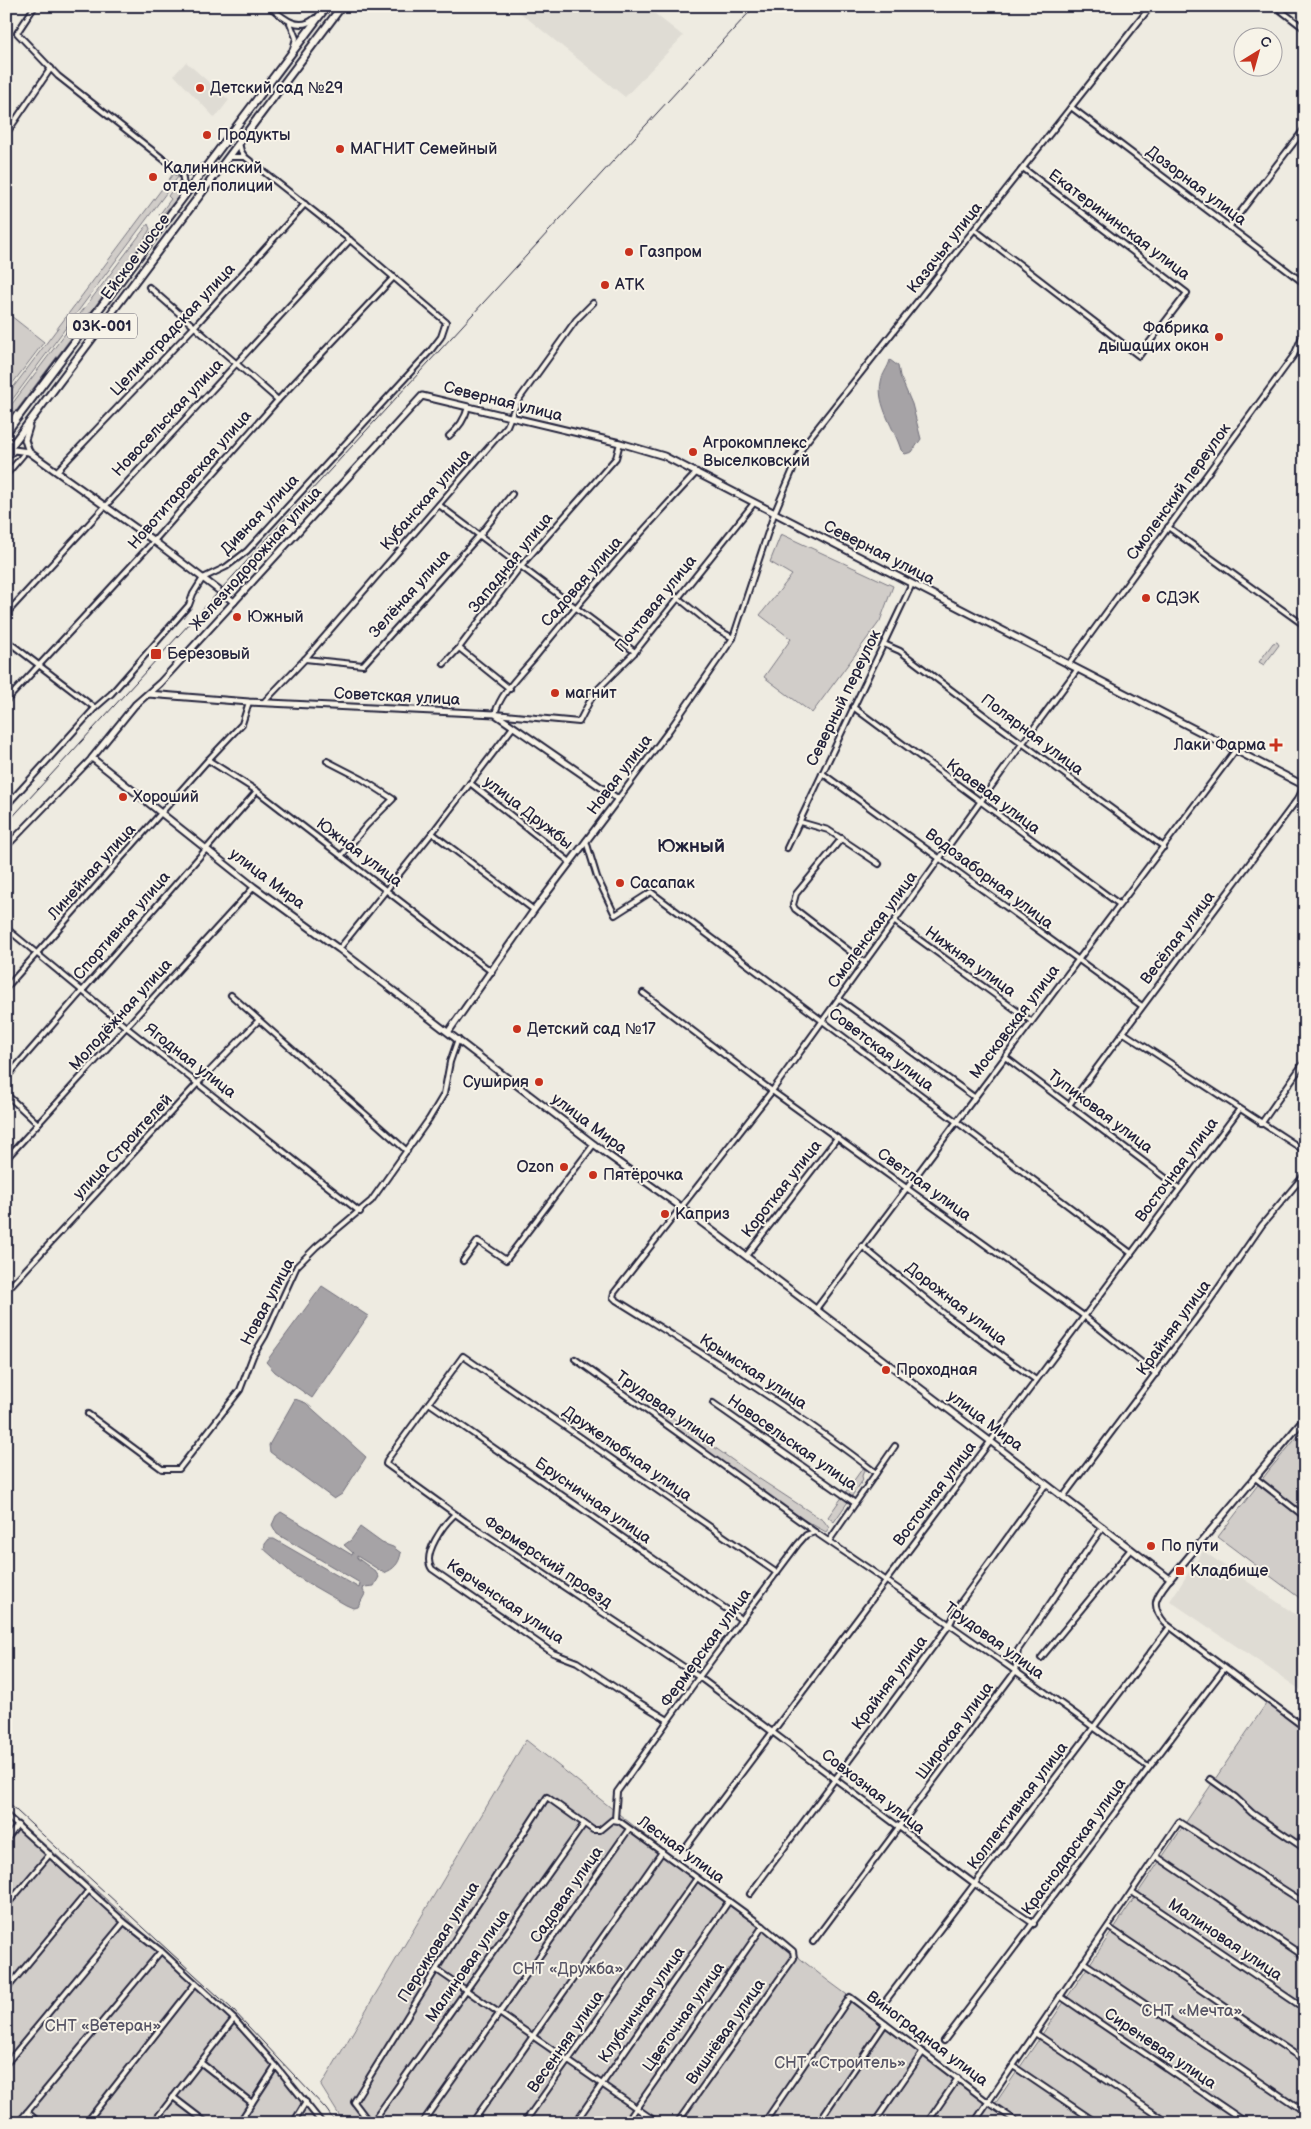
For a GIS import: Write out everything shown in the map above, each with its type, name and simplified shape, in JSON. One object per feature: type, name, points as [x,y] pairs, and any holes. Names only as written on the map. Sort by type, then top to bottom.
[{"type":"main road","name":"Ейское шоссе","points":[[6,433],[292,54],[325,6]]},
{"type":"main road","name":"Ейское шоссе","points":[[6,453],[342,6]]},
{"type":"street","points":[[35,6],[16,33],[87,100],[182,173],[194,172],[203,168],[214,152],[219,150]]},
{"type":"street","points":[[269,6],[290,23],[296,38],[292,54]]},
{"type":"street","points":[[290,23],[311,22],[325,6]]},
{"type":"street","name":"Казачья улица","points":[[774,514],[803,446],[1150,6]]},
{"type":"street","points":[[1278,7],[1305,29]]},
{"type":"street","points":[[6,134],[52,68]]},
{"type":"street","name":"Дозорная улица","points":[[1071,107],[1305,284]]},
{"type":"street","points":[[1229,227],[1305,128]]},
{"type":"street","points":[[1299,135],[1305,138]]},
{"type":"street","points":[[239,143],[245,157],[394,277]]},
{"type":"street","points":[[228,158],[245,157]]},
{"type":"street","name":"Екатерининская улица","points":[[975,230],[1139,356],[1187,293],[1024,168]]},
{"type":"street","points":[[182,173],[184,186],[182,200]]},
{"type":"street","name":"Целиноградская улица","points":[[57,471],[195,326],[305,204]]},
{"type":"street","name":"Новосельская улица","points":[[6,614],[350,240]]},
{"type":"street","name":"Дивная улица","points":[[203,578],[226,567],[247,551],[441,337],[446,322],[394,277]]},
{"type":"street","name":"Новотитаровская улица","points":[[6,701],[154,541],[278,400],[394,277]]},
{"type":"street","points":[[149,287],[278,400]]},
{"type":"street","name":"Кубанская улица","points":[[264,702],[305,659],[507,426],[522,395],[576,320],[593,303]]},
{"type":"street","name":"Смоленский переулок","points":[[1068,665],[1294,354],[1305,330]]},
{"type":"street","name":"Северная улица","points":[[422,396],[620,443],[664,456],[1305,786]]},
{"type":"street","name":"Железнодорожная улица","points":[[6,847],[92,758],[135,705],[148,694],[234,602],[422,396]]},
{"type":"street","points":[[6,422],[13,420],[28,400],[32,399]]},
{"type":"street","points":[[449,436],[458,429],[468,407]]},
{"type":"street","points":[[29,422],[30,425],[25,434],[25,440],[30,452]]},
{"type":"street","name":"Западная улица","points":[[444,664],[460,648],[520,567],[616,458],[620,443]]},
{"type":"street","points":[[6,457],[14,450],[30,452],[154,541],[234,602]]},
{"type":"street","points":[[6,476],[23,456]]},
{"type":"street","name":"Садовая улица","points":[[495,714],[497,706],[575,606],[697,472]]},
{"type":"street","name":"Зелёная улица","points":[[305,659],[363,665],[479,536],[512,494]]},
{"type":"street","name":"Почтовая улица","points":[[495,714],[579,722],[594,693],[635,652],[677,597],[754,503]]},
{"type":"street","points":[[439,505],[635,652]]},
{"type":"street","name":"Новая улица","points":[[449,1031],[534,910],[670,729],[733,638],[774,514]]},
{"type":"street","points":[[1168,527],[1305,626]]},
{"type":"street","points":[[6,806],[110,694],[189,605],[193,594],[203,578]]},
{"type":"street","name":"Северный переулок","points":[[787,848],[912,584]]},
{"type":"street","points":[[677,597],[715,628],[733,638]]},
{"type":"street","points":[[6,640],[95,708]]},
{"type":"street","name":"Полярная улица","points":[[884,644],[900,650],[1022,744],[1164,847]]},
{"type":"street","points":[[460,648],[510,689]]},
{"type":"street","name":"Смоленская улица","points":[[613,1297],[614,1293],[772,1091],[1077,670]]},
{"type":"street","name":"Советская улица","points":[[148,694],[249,702],[495,714]]},
{"type":"street","name":"Линейная улица","points":[[6,988],[242,724],[249,702]]},
{"type":"street","name":"Краевая улица","points":[[853,708],[1119,904]]},
{"type":"street","points":[[495,714],[618,799]]},
{"type":"street","points":[[340,948],[432,833],[513,727]]},
{"type":"street","name":"Московская улица","points":[[816,1309],[1235,751]]},
{"type":"street","name":"улица Мира","points":[[92,758],[254,887],[340,948],[594,1144],[746,1256],[1170,1580]]},
{"type":"street","name":"Южная улица","points":[[208,760],[257,791],[387,889],[492,972]]},
{"type":"street","points":[[326,762],[362,779],[393,799],[367,825],[342,855]]},
{"type":"street","name":"Водозаборная улица","points":[[822,773],[1142,1006]]},
{"type":"street","name":"улица Дружбы","points":[[470,783],[570,862]]},
{"type":"street","name":"Весёлая улица","points":[[1069,1105],[1299,797],[1305,786]]},
{"type":"street","name":"Спортивная улица","points":[[6,1078],[257,791]]},
{"type":"street","points":[[800,822],[828,830],[879,864]]},
{"type":"street","points":[[432,833],[534,910]]},
{"type":"street","points":[[842,838],[796,894],[793,904],[802,914],[865,963]]},
{"type":"street","name":"Советская улица","points":[[586,841],[597,877],[615,914],[651,892],[1131,1253]]},
{"type":"street","name":"Молодёжная улица","points":[[6,1159],[254,887]]},
{"type":"street","name":"Нижняя улица","points":[[895,922],[1031,1021]]},
{"type":"street","name":"Ягодная улица","points":[[6,928],[126,1027],[360,1212]]},
{"type":"street","name":"Светлая улица","points":[[643,992],[675,1019],[772,1091],[1084,1316],[1156,1374]]},
{"type":"street","points":[[231,995],[407,1151]]},
{"type":"street","name":"Советская улица","points":[[839,999],[974,1098]]},
{"type":"street","name":"улица Строителей","points":[[6,1291],[198,1083],[259,1020]]},
{"type":"street","points":[[1124,1033],[1239,1110],[1305,1151]]},
{"type":"street","name":"Новая улица","points":[[88,1414],[162,1468],[179,1469],[240,1390],[253,1356],[265,1336],[297,1266],[316,1247],[371,1201],[407,1151],[444,1094],[450,1062],[458,1039]]},
{"type":"street","name":"Тупиковая улица","points":[[1006,1057],[1179,1188]]},
{"type":"street","points":[[1261,1124],[1305,1061]]},
{"type":"street","points":[[6,1094],[38,1124]]},
{"type":"street","name":"Восточная улица","points":[[686,1846],[1239,1110]]},
{"type":"street","name":"Короткая улица","points":[[746,1256],[837,1138]]},
{"type":"street","points":[[463,1262],[478,1241],[506,1260],[594,1144]]},
{"type":"street","name":"Крайняя улица","points":[[1063,1497],[1156,1374],[1262,1225],[1305,1174]]},
{"type":"street","name":"Дорожная улица","points":[[862,1246],[947,1316],[1036,1380]]},
{"type":"street","name":"Крымская улица","points":[[613,1297],[772,1398],[842,1446],[876,1473]]},
{"type":"street","name":"Дружелюбная улица","points":[[429,1404],[463,1356],[776,1573]]},
{"type":"street","name":"Трудовая улица","points":[[575,1359],[814,1532],[950,1624],[1148,1767]]},
{"type":"street","name":"Новосельская улица","points":[[714,1403],[855,1503]]},
{"type":"street","name":"Фермерский проезд","points":[[429,1404],[387,1460],[386,1464],[455,1514],[699,1677]]},
{"type":"street","name":"Брусничная улица","points":[[429,1404],[742,1620]]},
{"type":"street","points":[[1305,1418],[1160,1592],[1156,1608],[1156,1613],[1169,1628],[1305,1728]]},
{"type":"street","points":[[829,1541],[895,1446]]},
{"type":"street","points":[[1254,1478],[1305,1516]]},
{"type":"street","name":"Крайняя улица","points":[[750,1894],[950,1624],[960,1603],[1046,1484]]},
{"type":"street","name":"Керченская улица","points":[[455,1514],[442,1528],[433,1545],[428,1561],[432,1569],[554,1653],[577,1662],[668,1720]]},
{"type":"street","name":"Широкая улица","points":[[813,1942],[1015,1672],[1018,1650],[1103,1527]]},
{"type":"street","name":"Фермерская улица","points":[[615,1819],[617,1792],[776,1573],[806,1535],[814,1532]]},
{"type":"street","points":[[1041,1658],[1131,1549]]},
{"type":"street","name":"Коллективная улица","points":[[887,1999],[1169,1628]]},
{"type":"street","name":"Краснодарская улица","points":[[944,2041],[1034,1924],[1148,1767],[1224,1669]]},
{"type":"street","name":"Совхозная улица","points":[[699,1677],[974,1884],[1034,1924]]},
{"type":"street","points":[[1210,1779],[1234,1796],[1252,1813],[1305,1848]]},
{"type":"street","name":"Персиковая улица","points":[[371,2123],[354,2102],[455,1939],[547,1797],[584,1824]]},
{"type":"street","points":[[6,1815],[124,1922],[161,1951],[234,2019],[276,2066],[322,2123]]},
{"type":"street","name":"Лесная улица","points":[[584,1824],[593,1830],[600,1830],[615,1819],[763,1926],[793,1951],[794,1954]]},
{"type":"street","points":[[974,2123],[1179,1822],[1305,1903]]},
{"type":"street","name":"Малиновая улица","points":[[371,2123],[584,1824]]},
{"type":"street","points":[[6,1840],[18,1825]]},
{"type":"street","name":"Садовая улица","points":[[422,2123],[629,1829]]},
{"type":"street","points":[[472,2123],[662,1852]]},
{"type":"street","points":[[6,1906],[50,1854]]},
{"type":"street","points":[[1156,1856],[1305,1957]]},
{"type":"street","name":"Весенняя улица","points":[[524,2123],[697,1878]]},
{"type":"street","points":[[6,1990],[89,1890]]},
{"type":"street","name":"Малиновая улица","points":[[1132,1892],[1305,2009]]},
{"type":"street","name":"Клубничная улица","points":[[576,2123],[729,1901]]},
{"type":"street","points":[[6,2064],[124,1922]]},
{"type":"street","name":"Цветочная улица","points":[[626,2123],[763,1926]]},
{"type":"street","points":[[1108,1927],[1305,2061]]},
{"type":"street","points":[[18,2123],[161,1951]]},
{"type":"street","name":"Вишнёвая улица","points":[[677,2123],[794,1958],[794,1954]]},
{"type":"street","points":[[1084,1962],[1305,2112]]},
{"type":"street","points":[[437,1970],[658,2123]]},
{"type":"street","points":[[86,2123],[195,1984]]},
{"type":"street","name":"Сиреневая улица","points":[[1060,1996],[1247,2123]]},
{"type":"street","name":"Виноградная улица","points":[[764,2123],[850,1997],[988,2102],[1019,2123]]},
{"type":"street","points":[[153,2123],[234,2019]]},
{"type":"street","points":[[818,2123],[885,2024]]},
{"type":"street","points":[[1035,2033],[1169,2123]]},
{"type":"street","points":[[874,2123],[923,2052]]},
{"type":"street","points":[[200,2062],[252,2103]]},
{"type":"street","points":[[239,2123],[276,2066]]},
{"type":"street","points":[[1013,2066],[1096,2123]]},
{"type":"street","points":[[927,2123],[958,2078]]},
{"type":"street","points":[[173,2097],[208,2123]]},
{"type":"street","points":[[293,2123],[306,2102]]},
{"type":"street","points":[[27,2112],[40,2123]]},
{"type":"shaded area","points":[[512,6],[645,6],[683,36],[625,97]]},
{"type":"shaded area","name":"Детский сад №29","points":[[186,62],[229,100],[215,118],[174,75]]},
{"type":"shaded area","points":[[890,360],[898,366],[900,376],[912,404],[921,439],[912,452],[905,454],[901,450],[881,399],[882,379]]},
{"type":"shaded area","points":[[322,1286],[368,1316],[312,1398],[275,1372],[266,1362]]},
{"type":"shaded area","points":[[295,1399],[306,1403],[366,1457],[342,1494],[334,1499],[270,1452],[269,1445]]},
{"type":"shaded area","points":[[281,1512],[352,1555],[353,1553],[344,1545],[351,1540],[360,1527],[382,1543],[393,1547],[401,1553],[399,1560],[391,1570],[384,1573],[357,1556],[357,1558],[375,1571],[379,1577],[374,1586],[364,1587],[365,1594],[358,1607],[353,1608],[294,1575],[264,1549],[269,1539],[274,1539],[359,1588],[360,1583],[277,1534],[272,1525],[276,1516]]},
{"type":"shaded area","points":[[1203,1551],[1305,1621],[1305,1693],[1170,1601]]},
{"type":"green space","points":[[173,174],[178,177],[6,408],[6,397]]},
{"type":"green space","points":[[180,179],[181,190],[179,195],[160,216],[171,199],[168,196]]},
{"type":"green space","points":[[148,224],[150,229],[141,245],[13,415],[6,420],[6,412]]},
{"type":"green space","points":[[6,312],[44,342],[6,392]]},
{"type":"green space","points":[[781,534],[893,586],[880,621],[812,713],[764,677],[791,639],[760,615],[792,575],[770,562]]},
{"type":"green space","points":[[1277,642],[1279,645],[1264,665],[1259,662],[1273,643]]},
{"type":"green space","points":[[658,1415],[669,1415],[752,1474],[824,1521],[829,1528],[826,1532],[797,1516]]},
{"type":"green space","points":[[1305,1428],[1305,1602],[1218,1537],[1270,1469]]},
{"type":"green space","points":[[865,1468],[862,1476],[863,1480],[834,1522],[828,1517],[862,1469]]},
{"type":"green space","points":[[1270,1698],[1305,1722],[1305,2123],[344,2123],[321,2086],[526,1740],[827,1980],[995,2104]]},
{"type":"green space","name":"СНТ «Ветеран»","points":[[6,1810],[171,1957],[256,2038],[325,2123],[6,2123]]},
{"type":"railway","points":[[6,824],[755,6]]},
{"type":"railway","points":[[6,1801],[232,2009],[326,2109],[336,2123]]},
{"type":"place","name":"Детский сад №29","points":[[200,88]]},
{"type":"place","name":"Продукты","points":[[207,135]]},
{"type":"place","name":"МАГНИТ Семейный","points":[[340,149]]},
{"type":"place","name":"Калининский отдел полиции","points":[[153,177]]},
{"type":"place","name":"Газпром","points":[[629,252]]},
{"type":"place","name":"АТК","points":[[605,285]]},
{"type":"place","name":"Фабрика дышащих окон","points":[[1219,337]]},
{"type":"place","name":"Агрокомплекс Выселковский","points":[[693,452]]},
{"type":"place","name":"СДЭК","points":[[1146,598]]},
{"type":"place","name":"Южный","points":[[237,617]]},
{"type":"place","name":"Березовый","points":[[156,654]]},
{"type":"place","name":"магнит","points":[[555,693]]},
{"type":"place","name":"Лаки Фарма","points":[[1276,745]]},
{"type":"place","name":"Хороший","points":[[123,797]]},
{"type":"place","name":"Сасапак","points":[[620,883]]},
{"type":"place","name":"Детский сад №17","points":[[517,1029]]},
{"type":"place","name":"Суширия","points":[[539,1082]]},
{"type":"place","name":"Ozon","points":[[564,1167]]},
{"type":"place","name":"Пятёрочка","points":[[593,1175]]},
{"type":"place","name":"Каприз","points":[[665,1214]]},
{"type":"place","name":"Проходная","points":[[886,1370]]},
{"type":"place","name":"По пути","points":[[1151,1546]]},
{"type":"place","name":"Кладбище","points":[[1180,1571]]},
{"type":"district","name":"Южный","points":[[691,846]]},
{"type":"park label","name":"СНТ «Дружба»","points":[[568,1969]]},
{"type":"park label","name":"СНТ «Мечта»","points":[[1192,2011]]},
{"type":"park label","name":"СНТ «Строитель»","points":[[840,2063]]}]
